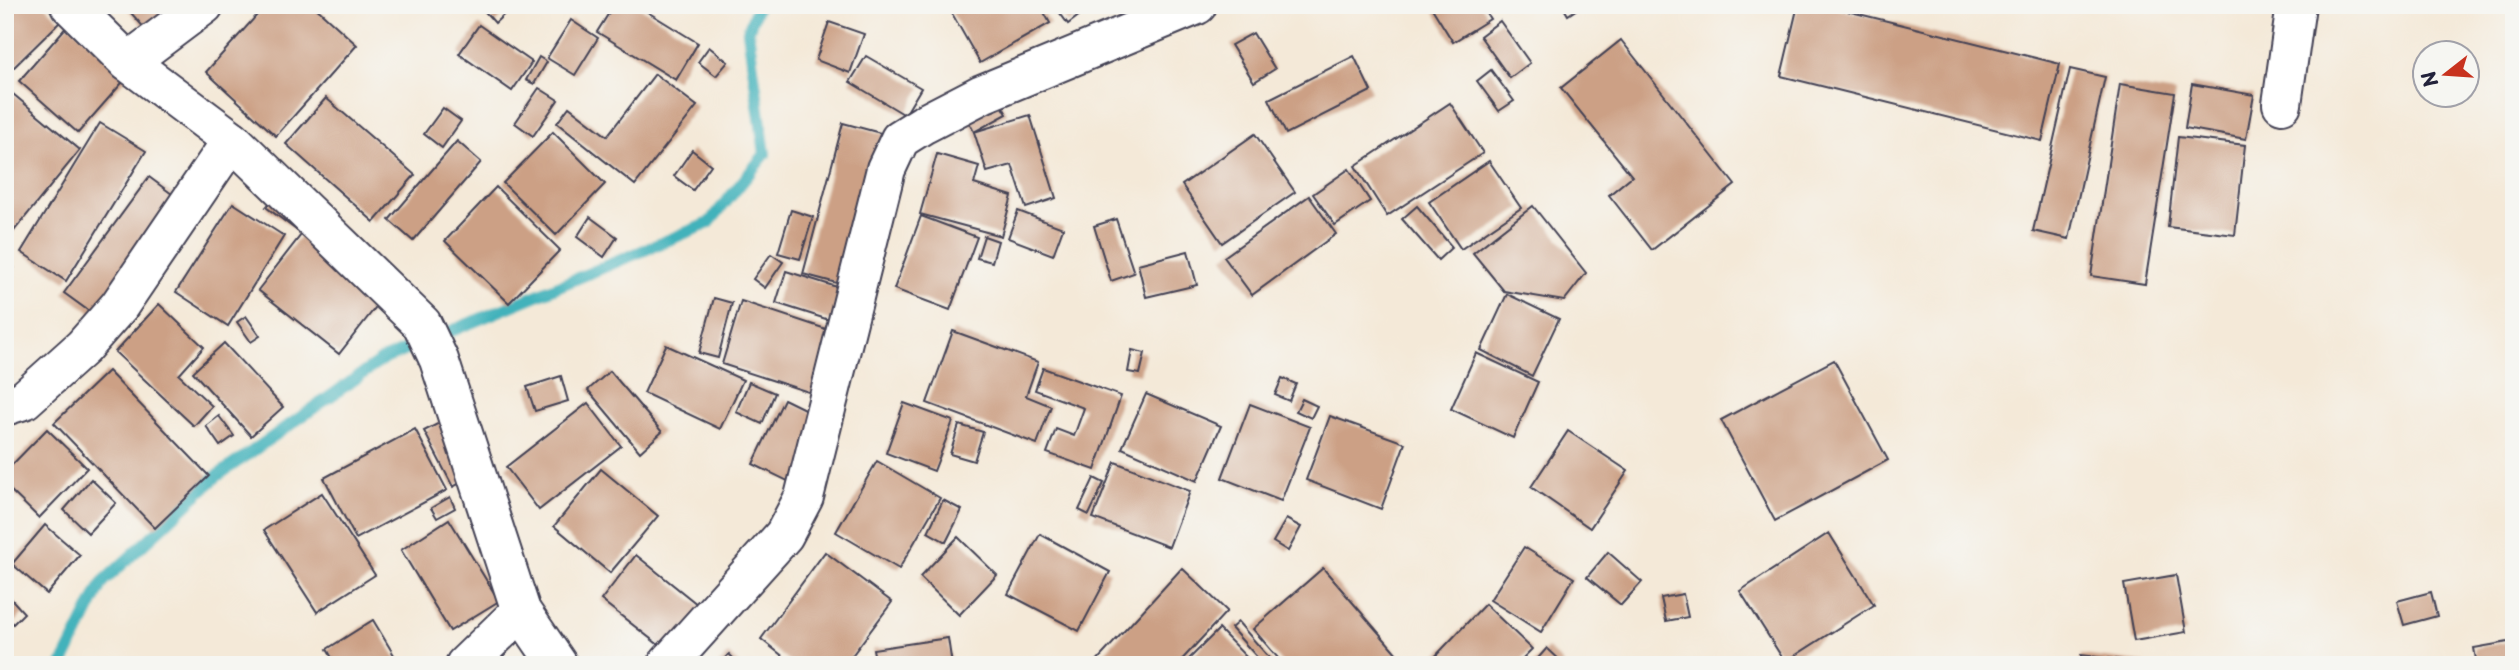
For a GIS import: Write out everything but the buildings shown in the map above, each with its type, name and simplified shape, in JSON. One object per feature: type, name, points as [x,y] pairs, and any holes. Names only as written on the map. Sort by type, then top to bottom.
[{"type":"street","points":[[70,5],[128,62],[232,140],[422,324],[439,360],[521,611],[558,665]]},
{"type":"street","points":[[128,62],[205,5]]},
{"type":"street","points":[[667,665],[784,534],[804,497],[886,169],[900,139],[982,94],[1197,5]]},
{"type":"street","points":[[2282,104],[2296,5]]},
{"type":"street","points":[[6,407],[23,400],[83,347],[119,306],[232,140]]},
{"type":"street","points":[[465,665],[521,611]]},
{"type":"waterway","points":[[62,665],[103,582],[217,476],[382,360],[709,223],[765,154],[748,31],[758,5]]}]
